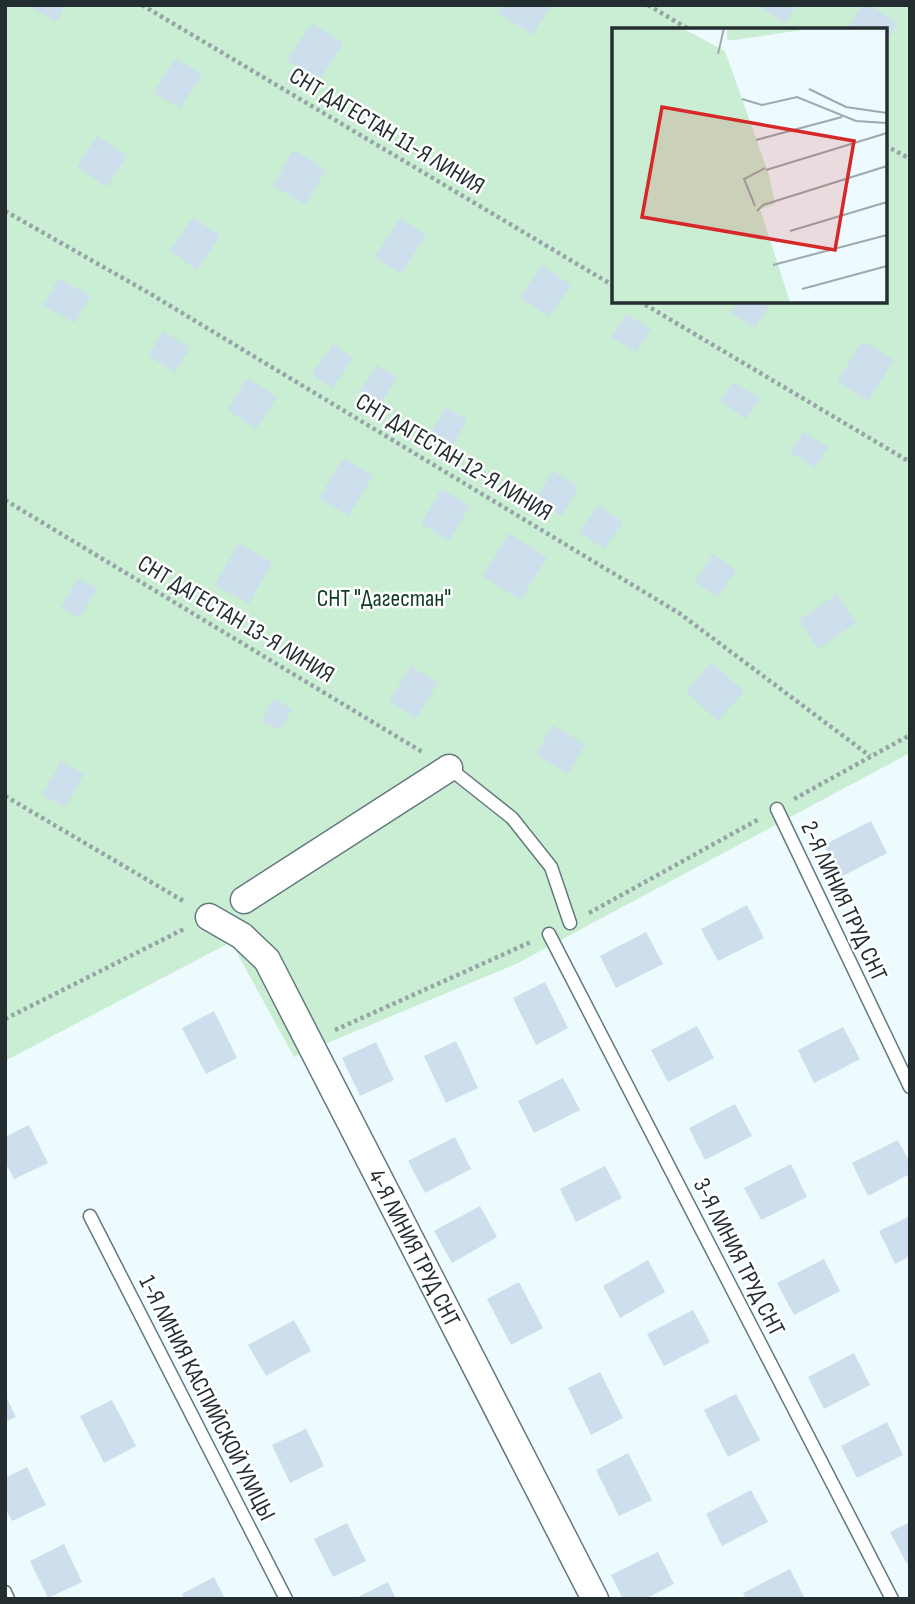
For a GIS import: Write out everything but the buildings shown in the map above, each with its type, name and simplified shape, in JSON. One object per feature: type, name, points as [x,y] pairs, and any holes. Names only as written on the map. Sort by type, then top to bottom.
[{"type":"street","points":[[244,900],[449,768]]},
{"type":"street","name":"4-Я ЛИНИЯ ТРУД СНТ","points":[[209,916],[242,936],[267,960],[595,1599]]},
{"type":"lane","points":[[449,768],[512,818],[551,867],[570,923]]},
{"type":"lane","name":"2-Я ЛИНИЯ ТРУД СНТ","points":[[777,808],[910,1087]]},
{"type":"lane","name":"3-Я ЛИНИЯ ТРУД СНТ","points":[[549,934],[892,1599]]},
{"type":"lane","name":"1-Я ЛИНИЯ КАСПИЙСКОЙ УЛИЦЫ","points":[[90,1216],[286,1599]]},
{"type":"lane","points":[[5,1592],[8,1599]]},
{"type":"path","name":"СНТ ДАГЕСТАН 11-Я ЛИНИЯ","points":[[142,5],[612,285]]},
{"type":"path","points":[[648,5],[687,28]]},
{"type":"path","points":[[887,146],[910,159]]},
{"type":"path","name":"СНТ ДАГЕСТАН 12-Я ЛИНИЯ","points":[[5,211],[149,293],[679,613],[870,756]]},
{"type":"path","points":[[642,303],[910,462]]},
{"type":"path","name":"СНТ ДАГЕСТАН 13-Я ЛИНИЯ","points":[[5,500],[449,768]]},
{"type":"path","points":[[570,923],[910,735]]},
{"type":"path","points":[[5,796],[209,916]]},
{"type":"path","points":[[5,1018],[209,916]]},
{"type":"path","points":[[308,1041],[549,934]]},
{"type":"green space","name":"СНТ \"Дагестан\"","points":[[5,5],[910,5],[910,753],[516,964],[294,1057],[231,942],[5,1061]]}]
